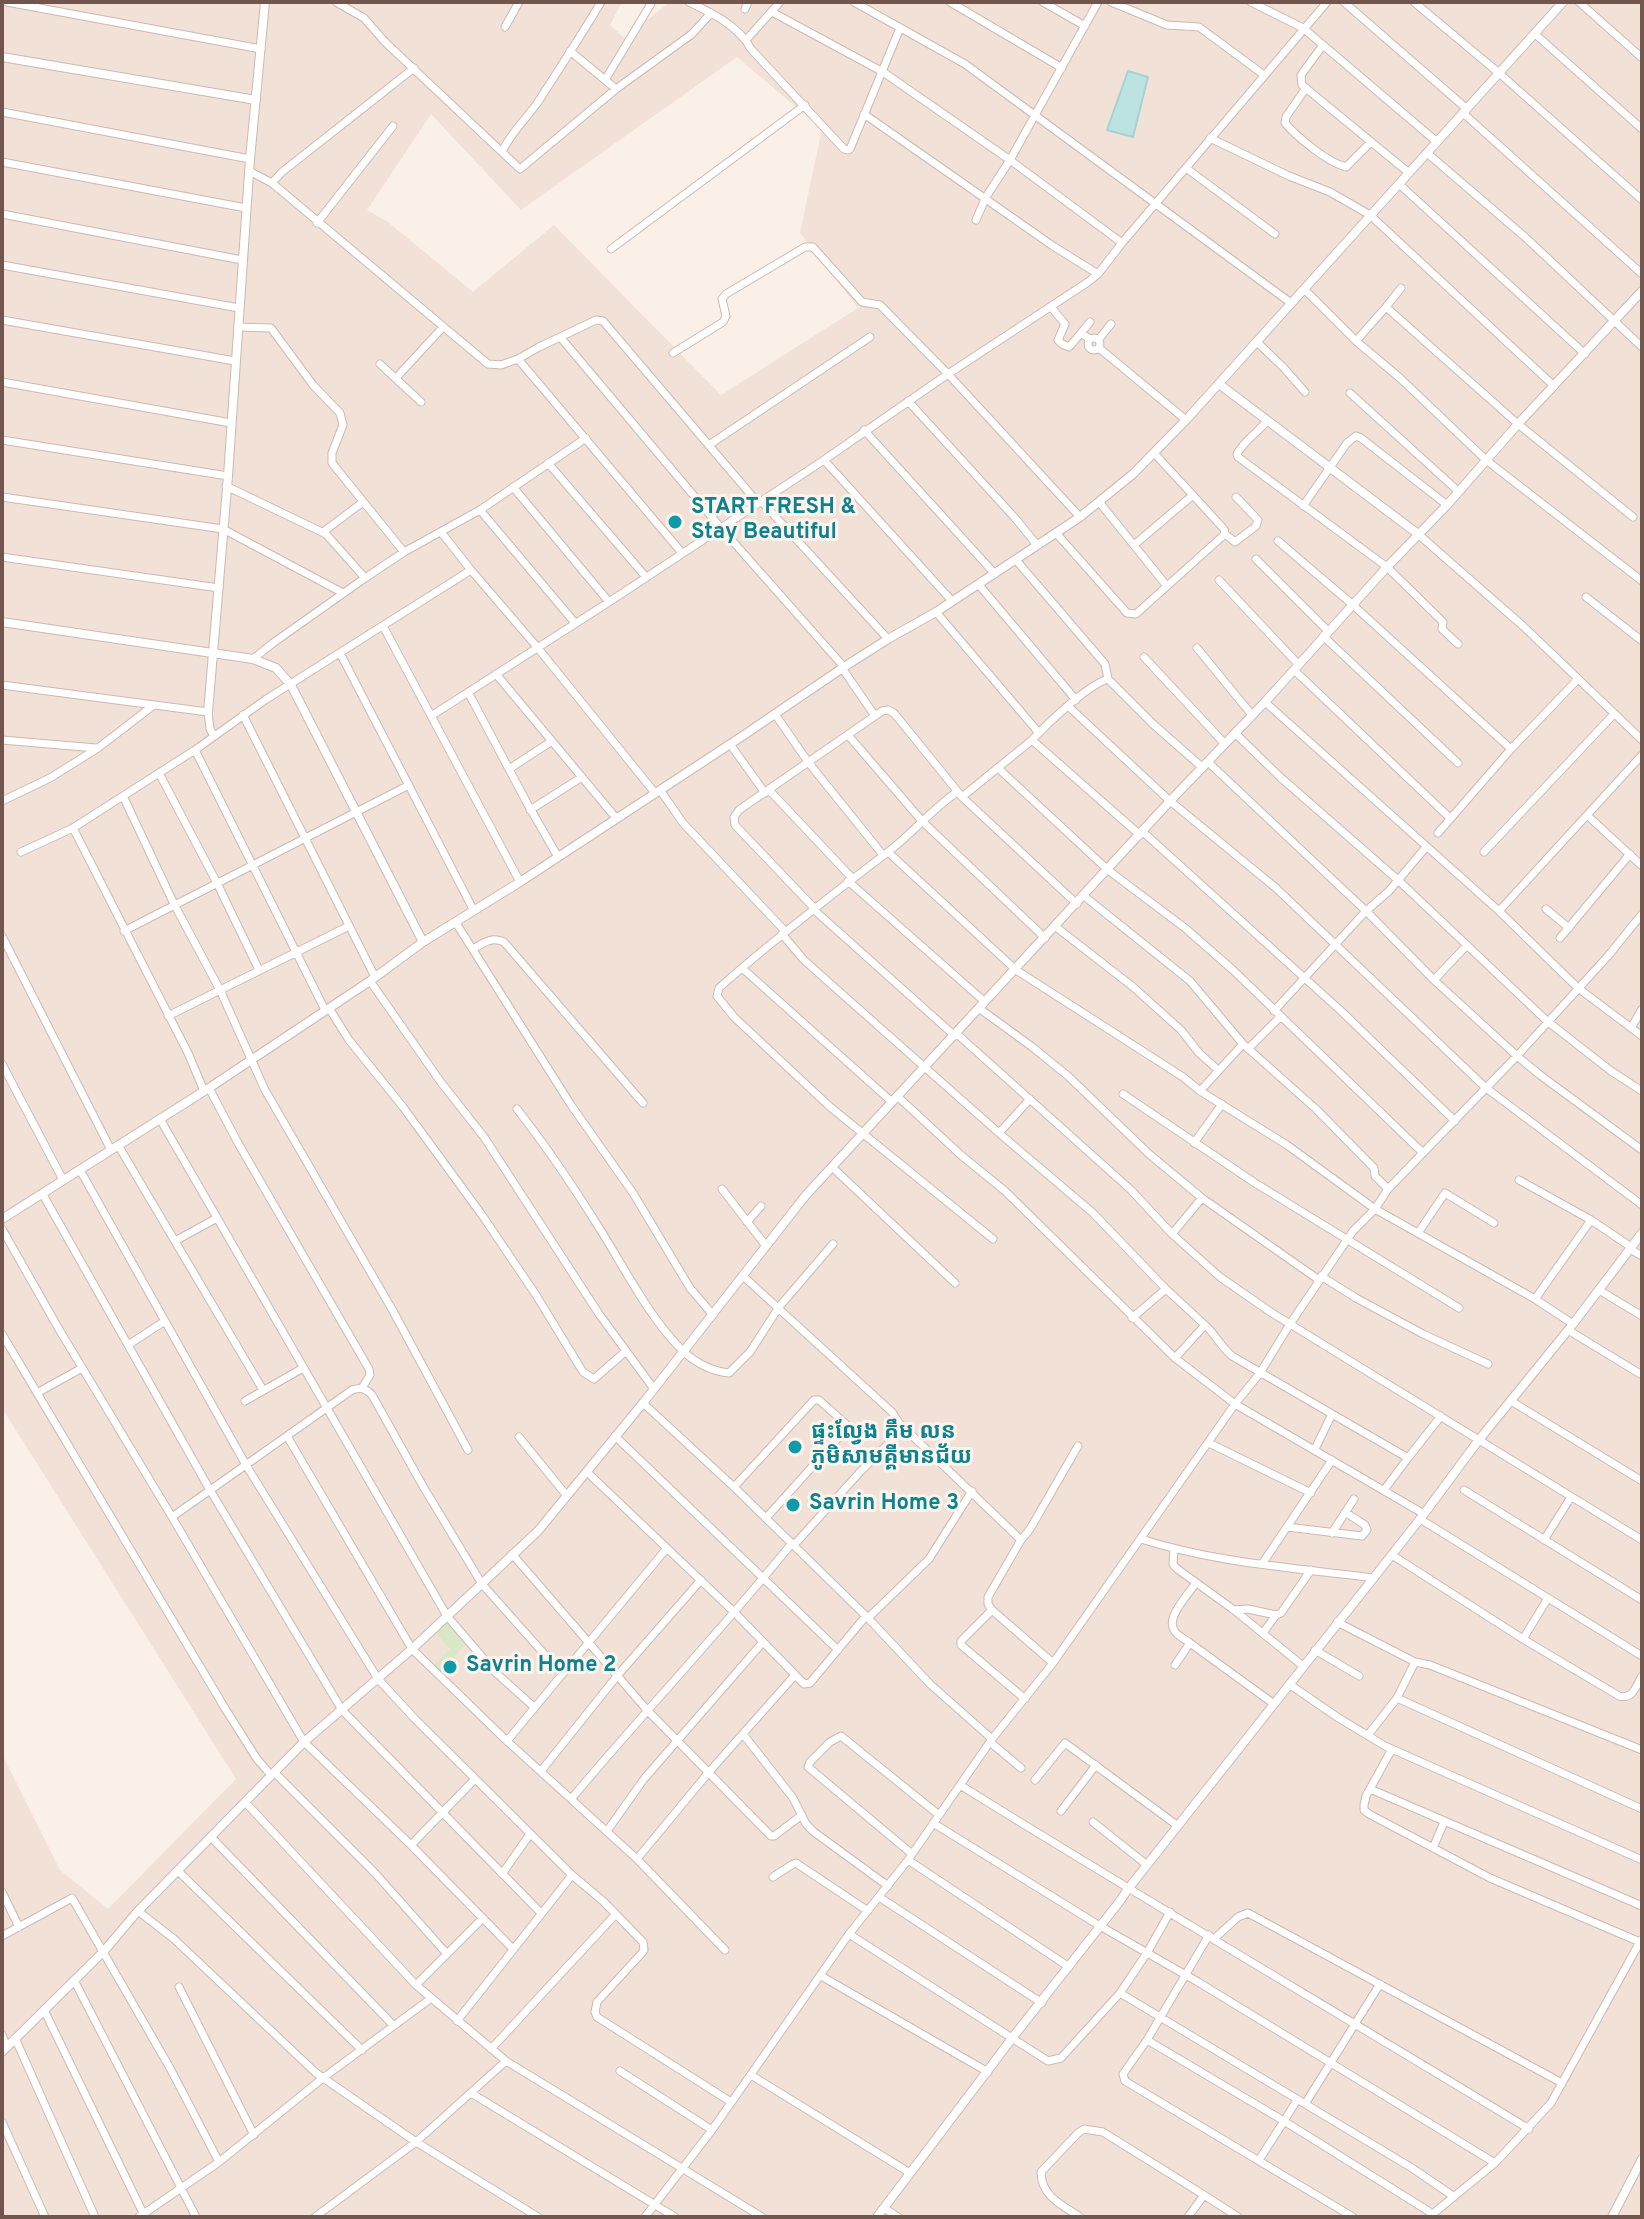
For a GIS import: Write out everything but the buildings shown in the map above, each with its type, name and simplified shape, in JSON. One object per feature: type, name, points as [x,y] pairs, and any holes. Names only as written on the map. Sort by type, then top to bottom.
[{"type":"street","points":[[7,2],[261,49]]},
{"type":"street","points":[[214,736],[208,712],[246,208],[265,2]]},
{"type":"street","points":[[336,2],[359,14],[520,169],[616,89],[692,34],[711,13]]},
{"type":"street","points":[[505,27],[519,2]]},
{"type":"street","points":[[502,152],[601,2]]},
{"type":"street","points":[[605,80],[652,2]]},
{"type":"street","points":[[689,2],[724,21],[746,40],[751,49],[848,150],[900,28]]},
{"type":"street","points":[[746,40],[780,2]]},
{"type":"street","points":[[854,2],[965,64],[1291,303]]},
{"type":"street","points":[[950,2],[1062,68]]},
{"type":"street","points":[[1043,2],[1085,26]]},
{"type":"street","points":[[976,220],[986,197],[1098,2]]},
{"type":"street","points":[[1111,2],[1167,25],[1199,27],[1264,75]]},
{"type":"street","points":[[1251,2],[1303,28],[1437,142]]},
{"type":"street","points":[[431,716],[824,460],[1098,274],[1327,2]]},
{"type":"street","points":[[1344,2],[1642,274]]},
{"type":"street","points":[[1414,2],[1642,200]]},
{"type":"street","points":[[2,1219],[207,1089],[423,942],[520,882],[843,667],[979,585],[1100,503],[1186,420],[1563,2]]},
{"type":"street","points":[[1579,2],[1642,58]]},
{"type":"street","points":[[772,12],[883,72],[1122,243]]},
{"type":"street","points":[[1535,34],[1642,129]]},
{"type":"street","points":[[1323,45],[1301,75],[1300,82],[1409,173]]},
{"type":"street","points":[[570,51],[616,89]]},
{"type":"street","points":[[2,57],[256,100]]},
{"type":"street","points":[[272,183],[414,68]]},
{"type":"street","points":[[1306,88],[1285,121],[1309,145],[1346,167],[1371,142]]},
{"type":"street","points":[[611,249],[805,105]]},
{"type":"street","points":[[2,112],[250,159]]},
{"type":"street","points":[[864,114],[1098,274]]},
{"type":"street","points":[[317,223],[393,126]]},
{"type":"street","points":[[1210,138],[1330,192],[1370,215],[1554,386]]},
{"type":"street","points":[[1427,153],[1525,237],[1642,347]]},
{"type":"street","points":[[2,162],[246,208]]},
{"type":"street","points":[[1186,168],[1275,234]]},
{"type":"street","points":[[249,171],[272,183],[488,364],[501,365],[518,359],[596,320],[608,325],[709,445],[888,639]]},
{"type":"street","points":[[1399,184],[1585,354]]},
{"type":"street","points":[[2,214],[242,260]]},
{"type":"street","points":[[673,353],[723,322],[726,316],[722,299],[726,294],[809,246],[813,247],[862,302],[880,305],[1080,517]]},
{"type":"street","points":[[2,265],[239,308]]},
{"type":"street","points":[[1356,341],[1401,288]]},
{"type":"street","points":[[1304,289],[1486,460],[1642,581]]},
{"type":"street","points":[[4,2049],[104,1951],[138,1911],[304,1742],[412,1649],[538,1531],[806,1195],[1642,291]]},
{"type":"street","points":[[1051,307],[1065,324],[1058,340],[1069,347],[1090,322]]},
{"type":"street","points":[[1386,307],[1518,424],[1633,517]]},
{"type":"street","points":[[2,320],[235,361]]},
{"type":"street","points":[[1096,342],[1111,324]]},
{"type":"street","points":[[238,327],[271,328],[313,385],[340,413],[343,425],[332,453],[332,463],[404,552]]},
{"type":"street","points":[[396,378],[443,327]]},
{"type":"street","points":[[1081,333],[1096,342],[1186,420]]},
{"type":"street","points":[[709,445],[870,337]]},
{"type":"street","points":[[561,338],[843,667],[875,716]]},
{"type":"street","points":[[1257,342],[1305,392]]},
{"type":"street","points":[[518,359],[682,553]]},
{"type":"street","points":[[380,364],[421,402]]},
{"type":"street","points":[[2,382],[231,423]]},
{"type":"street","points":[[1219,384],[1418,534],[1523,626],[1642,740]]},
{"type":"street","points":[[1350,393],[1458,491]]},
{"type":"street","points":[[908,401],[1037,545]]},
{"type":"street","points":[[1267,421],[1240,448],[1238,457],[1387,567],[1443,622],[1442,629],[1458,644]]},
{"type":"street","points":[[864,430],[995,574]]},
{"type":"street","points":[[1303,506],[1347,443],[1358,436],[1447,505]]},
{"type":"street","points":[[253,659],[404,552],[480,510],[586,438]]},
{"type":"street","points":[[2,440],[228,476]]},
{"type":"street","points":[[1154,453],[1235,542],[1258,524],[1256,517],[1236,497]]},
{"type":"street","points":[[824,460],[952,601]]},
{"type":"street","points":[[548,463],[646,577]]},
{"type":"street","points":[[226,486],[323,532],[365,578]]},
{"type":"street","points":[[513,487],[609,602]]},
{"type":"street","points":[[1134,545],[1193,495]]},
{"type":"street","points":[[2,497],[223,529],[343,593]]},
{"type":"street","points":[[323,532],[363,502]]},
{"type":"street","points":[[1100,503],[1166,585]]},
{"type":"street","points":[[480,510],[575,623]]},
{"type":"street","points":[[441,532],[683,823],[784,933],[803,959],[1093,1213],[1205,1325],[1224,1350],[1408,1458]]},
{"type":"street","points":[[1056,533],[1127,613],[1136,614],[1225,534]]},
{"type":"street","points":[[1278,541],[1511,749]]},
{"type":"street","points":[[2,557],[219,588]]},
{"type":"street","points":[[1256,559],[1326,634],[1458,763]]},
{"type":"street","points":[[1016,560],[1105,664],[1108,679],[1153,724],[1205,765],[1366,911],[1434,980],[1517,1056],[1642,1150]]},
{"type":"street","points":[[21,852],[73,828],[471,570]]},
{"type":"street","points":[[1219,580],[1296,667],[1450,818]]},
{"type":"street","points":[[979,585],[1076,700]]},
{"type":"street","points":[[1586,597],[1642,641]]},
{"type":"street","points":[[936,612],[1039,733]]},
{"type":"street","points":[[2,622],[253,659],[276,668],[291,685],[423,942]]},
{"type":"street","points":[[383,626],[520,882]]},
{"type":"street","points":[[1197,648],[1252,715]]},
{"type":"street","points":[[340,653],[474,911]]},
{"type":"street","points":[[1144,657],[1225,744]]},
{"type":"street","points":[[496,674],[616,818]]},
{"type":"street","points":[[993,1239],[829,1106],[734,1017],[717,996],[719,988],[742,968],[922,821],[999,769],[1068,706],[1100,681],[1108,679]]},
{"type":"street","points":[[1438,833],[1511,749],[1578,679]]},
{"type":"street","points":[[2,685],[208,712]]},
{"type":"street","points":[[468,692],[558,857]]},
{"type":"street","points":[[1265,702],[1499,911],[1578,988],[1642,1036]]},
{"type":"street","points":[[2,801],[50,778],[98,748],[154,705]]},
{"type":"street","points":[[1068,706],[1170,801],[1276,888],[1486,1088],[1642,1205]]},
{"type":"street","points":[[1077,904],[960,794],[894,713],[884,710],[767,791],[736,814],[734,820],[735,825],[814,909],[1131,1190],[1172,1234],[1220,1277],[1290,1324],[1642,1540]]},
{"type":"street","points":[[775,714],[808,762],[885,854],[1016,970],[1287,1145],[1375,1209],[1535,1299],[1642,1375]]},
{"type":"street","points":[[1484,852],[1614,714]]},
{"type":"street","points":[[243,715],[349,926],[372,979],[440,1081],[484,1137],[599,1314],[654,1389]]},
{"type":"street","points":[[1235,733],[1280,777],[1398,880],[1547,1021],[1642,1091]]},
{"type":"street","points":[[848,735],[922,821],[1045,938]]},
{"type":"street","points":[[2,740],[98,748]]},
{"type":"street","points":[[1032,740],[1305,978],[1455,1121]]},
{"type":"street","points":[[509,769],[552,741]]},
{"type":"street","points":[[730,744],[767,791],[850,880],[982,1006],[1068,1076],[1149,1154],[1202,1198],[1320,1278],[1423,1334],[1488,1364]]},
{"type":"street","points":[[195,750],[327,1009],[482,1215],[583,1372],[594,1379],[626,1351]]},
{"type":"street","points":[[1499,911],[1642,755]]},
{"type":"street","points":[[999,769],[1108,870],[1185,928],[1423,1153]]},
{"type":"street","points":[[159,773],[259,970]]},
{"type":"street","points":[[530,810],[582,777]]},
{"type":"street","points":[[124,931],[409,785]]},
{"type":"street","points":[[123,796],[174,904],[220,990],[265,1090],[393,1311],[468,1450]]},
{"type":"street","points":[[1588,816],[1642,866]]},
{"type":"street","points":[[73,828],[207,1089],[369,1369],[370,1375],[362,1388]]},
{"type":"street","points":[[1200,1091],[1277,1014],[1305,978],[1377,899],[1389,891],[1426,847]]},
{"type":"street","points":[[1560,938],[1630,854]]},
{"type":"street","points":[[1084,896],[1190,981],[1246,1046],[1316,1109],[1374,1168],[1375,1176],[1388,1189]]},
{"type":"street","points":[[1546,909],[1569,928]]},
{"type":"street","points":[[645,2217],[712,2130],[849,1934],[910,1857],[991,1740],[1053,1663],[1260,1373],[1356,1226],[1517,1056],[1642,914]]},
{"type":"street","points":[[456,923],[571,1105],[633,1193],[690,1288],[713,1315]]},
{"type":"street","points":[[168,1016],[349,926]]},
{"type":"street","points":[[1056,927],[1132,986],[1181,1030],[1199,1053],[1218,1070]]},
{"type":"street","points":[[2,936],[114,1148],[175,1241],[263,1390]]},
{"type":"street","points":[[473,949],[488,940],[504,942],[643,1103]]},
{"type":"street","points":[[1434,980],[1467,945]]},
{"type":"street","points":[[742,968],[1005,1191],[1175,1358],[1235,1404],[1384,1490],[1642,1656]]},
{"type":"street","points":[[1631,1028],[1642,1009]]},
{"type":"street","points":[[2,1064],[63,1180]]},
{"type":"street","points":[[1123,1094],[1255,1183],[1459,1308]]},
{"type":"street","points":[[999,1133],[1030,1099]]},
{"type":"street","points":[[1194,1143],[1222,1104]]},
{"type":"street","points":[[517,1109],[598,1226],[648,1306],[683,1351],[713,1372],[729,1373],[750,1352],[779,1307],[833,1244]]},
{"type":"street","points":[[160,1119],[447,1616],[495,1672],[534,1707]]},
{"type":"street","points":[[832,1167],[955,1283]]},
{"type":"street","points":[[80,1170],[246,1465],[378,1679],[530,1834],[643,1942],[644,1950],[597,2002],[597,2017],[731,2102]]},
{"type":"street","points":[[1519,1180],[1591,1220],[1642,1256]]},
{"type":"street","points":[[722,1189],[766,1246]]},
{"type":"street","points":[[42,1193],[210,1490],[342,1710],[541,1913]]},
{"type":"street","points":[[1418,1233],[1445,1193],[1494,1223]]},
{"type":"street","points":[[1172,1234],[1202,1198]]},
{"type":"street","points":[[747,1222],[761,1206]]},
{"type":"street","points":[[175,1241],[217,1218]]},
{"type":"street","points":[[1535,1299],[1591,1220]]},
{"type":"street","points":[[2,1229],[304,1742],[513,1949]]},
{"type":"street","points":[[877,2217],[1128,1889],[1642,1233]]},
{"type":"street","points":[[743,1276],[892,1412],[899,1423],[1021,1540]]},
{"type":"street","points":[[1132,1318],[1166,1289]]},
{"type":"street","points":[[1599,1290],[1642,1316]]},
{"type":"street","points":[[128,1345],[165,1321]]},
{"type":"street","points":[[1175,1358],[1205,1325]]},
{"type":"street","points":[[2,1334],[257,1759],[375,1873],[447,1954]]},
{"type":"street","points":[[37,1393],[82,1368]]},
{"type":"street","points":[[245,1401],[303,1368]]},
{"type":"street","points":[[172,1517],[352,1390],[362,1388],[372,1395],[482,1584],[562,1674]]},
{"type":"street","points":[[734,1487],[814,1400],[819,1400],[846,1424],[846,1429],[766,1518]]},
{"type":"street","points":[[1511,1401],[1642,1481]]},
{"type":"street","points":[[643,1403],[734,1487],[867,1617],[930,1684],[1021,1768]]},
{"type":"street","points":[[1315,1449],[1332,1414]]},
{"type":"street","points":[[1384,1490],[1441,1416]]},
{"type":"street","points":[[572,1798],[793,1544],[893,1439],[899,1423]]},
{"type":"street","points":[[287,1436],[412,1649],[507,1741],[637,1859],[725,1950]]},
{"type":"street","points":[[615,1436],[838,1650]]},
{"type":"street","points":[[519,1437],[567,1496]]},
{"type":"street","points":[[1209,1443],[1311,1493]]},
{"type":"street","points":[[1053,1663],[992,1610],[988,1597],[1078,1446]]},
{"type":"street","points":[[1262,1564],[1332,1460]]},
{"type":"street","points":[[587,1472],[735,1613],[804,1684],[810,1683],[867,1617],[929,1559],[972,1491]]},
{"type":"street","points":[[1464,1490],[1642,1600]]},
{"type":"street","points":[[1544,1540],[1571,1497]]},
{"type":"street","points":[[1332,1533],[1354,1499]]},
{"type":"street","points":[[1287,1527],[1365,1534],[1365,1525],[1345,1512]]},
{"type":"street","points":[[1141,1539],[1174,1549],[1262,1564],[1374,1578]]},
{"type":"street","points":[[507,1741],[667,1548]]},
{"type":"street","points":[[1174,1549],[1173,1564],[1176,1568],[1303,1666]]},
{"type":"street","points":[[512,1554],[647,1710],[771,1836],[802,1815]]},
{"type":"street","points":[[1392,1555],[1619,1696],[1630,1696],[1642,1676]]},
{"type":"street","points":[[1263,1633],[1311,1570]]},
{"type":"street","points":[[541,1771],[617,1676],[701,1580]]},
{"type":"street","points":[[1195,1584],[1173,1618],[1175,1633],[1274,1704]]},
{"type":"street","points":[[1523,1639],[1548,1598]]},
{"type":"street","points":[[1234,1610],[1248,1609],[1276,1615]]},
{"type":"street","points":[[992,1610],[961,1641],[961,1645],[1025,1699]]},
{"type":"street","points":[[1337,1622],[1415,1662],[1430,1665],[1642,1750]]},
{"type":"street","points":[[607,1831],[644,1779],[763,1642]]},
{"type":"street","points":[[1175,1665],[1190,1643]]},
{"type":"street","points":[[1315,1650],[1359,1676]]},
{"type":"street","points":[[1368,1735],[1397,1698],[1415,1662]]},
{"type":"street","points":[[637,1859],[795,1675]]},
{"type":"street","points":[[1289,1684],[1392,1749],[1642,1860]]},
{"type":"street","points":[[1397,1698],[1642,1809]]},
{"type":"street","points":[[743,1734],[793,1798],[814,1832],[888,1886]]},
{"type":"street","points":[[939,1815],[841,1736],[830,1742],[808,1767],[910,1857],[1069,1967]]},
{"type":"street","points":[[1035,1780],[1064,1743],[1178,1826]]},
{"type":"street","points":[[1147,2040],[1284,2121],[1431,2215],[1495,2163],[1551,2103],[1641,1941],[1528,1895],[1369,1814],[1364,1810],[1364,1805],[1392,1749]]},
{"type":"street","points":[[1061,1811],[1096,1765]]},
{"type":"street","points":[[411,1845],[475,1779]]},
{"type":"street","points":[[960,1785],[1529,2129]]},
{"type":"street","points":[[1370,1789],[1642,1906]]},
{"type":"street","points":[[245,1802],[416,1985],[491,2049],[762,2217]]},
{"type":"street","points":[[1093,1822],[1147,1865]]},
{"type":"street","points":[[1433,1848],[1444,1822]]},
{"type":"street","points":[[933,1823],[1495,2163]]},
{"type":"street","points":[[502,1874],[530,1834]]},
{"type":"street","points":[[211,1837],[393,2025]]},
{"type":"street","points":[[773,1877],[796,1863],[868,1911]]},
{"type":"street","points":[[178,1871],[362,2050]]},
{"type":"street","points":[[457,2021],[572,1875]]},
{"type":"street","points":[[2,1892],[19,1927]]},
{"type":"street","points":[[879,1897],[1042,2003]]},
{"type":"street","points":[[2,1936],[72,1898],[170,2068],[219,2162]]},
{"type":"street","points":[[138,1911],[174,1939],[323,2078],[416,2142],[538,2217]]},
{"type":"street","points":[[849,1934],[1048,2061],[1054,2061],[1061,2058],[1120,1993],[1170,1912]]},
{"type":"street","points":[[1353,2217],[1125,2081],[1123,2074],[1212,1937],[1238,1917],[1248,1913],[1562,2083]]},
{"type":"street","points":[[491,2049],[615,1915]]},
{"type":"street","points":[[416,1985],[482,1919]]},
{"type":"street","points":[[821,1976],[988,2072]]},
{"type":"street","points":[[74,1980],[196,2217]]},
{"type":"street","points":[[1259,2160],[1284,2121],[1330,2063],[1380,1984]]},
{"type":"street","points":[[179,1987],[254,2135]]},
{"type":"street","points":[[1120,1993],[1412,2168],[1453,2196]]},
{"type":"street","points":[[44,2010],[143,2216],[219,2162],[323,2078],[430,1999]]},
{"type":"street","points":[[2,2035],[4,2049]]},
{"type":"street","points":[[15,2038],[95,2217]]},
{"type":"street","points":[[315,2217],[416,2142],[506,2061]]},
{"type":"street","points":[[620,2071],[712,2130]]},
{"type":"street","points":[[751,2075],[910,2173]]},
{"type":"street","points":[[471,2093],[675,2217]]},
{"type":"street","points":[[2,2122],[45,2217]]},
{"type":"street","points":[[1080,2217],[1050,2196],[1041,2182],[1041,2172],[1084,2129],[1103,2132],[1238,2217]]},
{"type":"street","points":[[1612,2217],[1642,2159]]},
{"type":"street","points":[[1188,2217],[1204,2195]]},
{"type":"street","points":[[884,2208],[898,2217]]},
{"type":"shaded area","points":[[2,2],[622,2],[610,25],[624,38],[670,2],[1642,2],[1642,2217],[2,2217],[2,1754],[60,1870],[108,1909],[236,1779],[2,1408]],"holes":[[[737,57],[822,129],[800,233],[858,308],[721,395],[554,225],[473,292],[388,222],[367,210],[431,114],[521,210]]]},
{"type":"green space","points":[[447,1616],[468,1640],[441,1671],[434,1665],[450,1649],[433,1630]]},
{"type":"water","points":[[1128,71],[1148,77],[1133,137],[1107,130]]},
{"type":"place","name":"START FRESH & Stay Beautiful","points":[[675,522]]},
{"type":"place","name":"ផ្ទះល្វែង គឹម លន ភូមិសាមគ្គីមានជ័យ","points":[[795,1447]]},
{"type":"place","name":"Savrin Home 3","points":[[793,1505]]},
{"type":"place","name":"Savrin Home 2","points":[[450,1667]]}]
